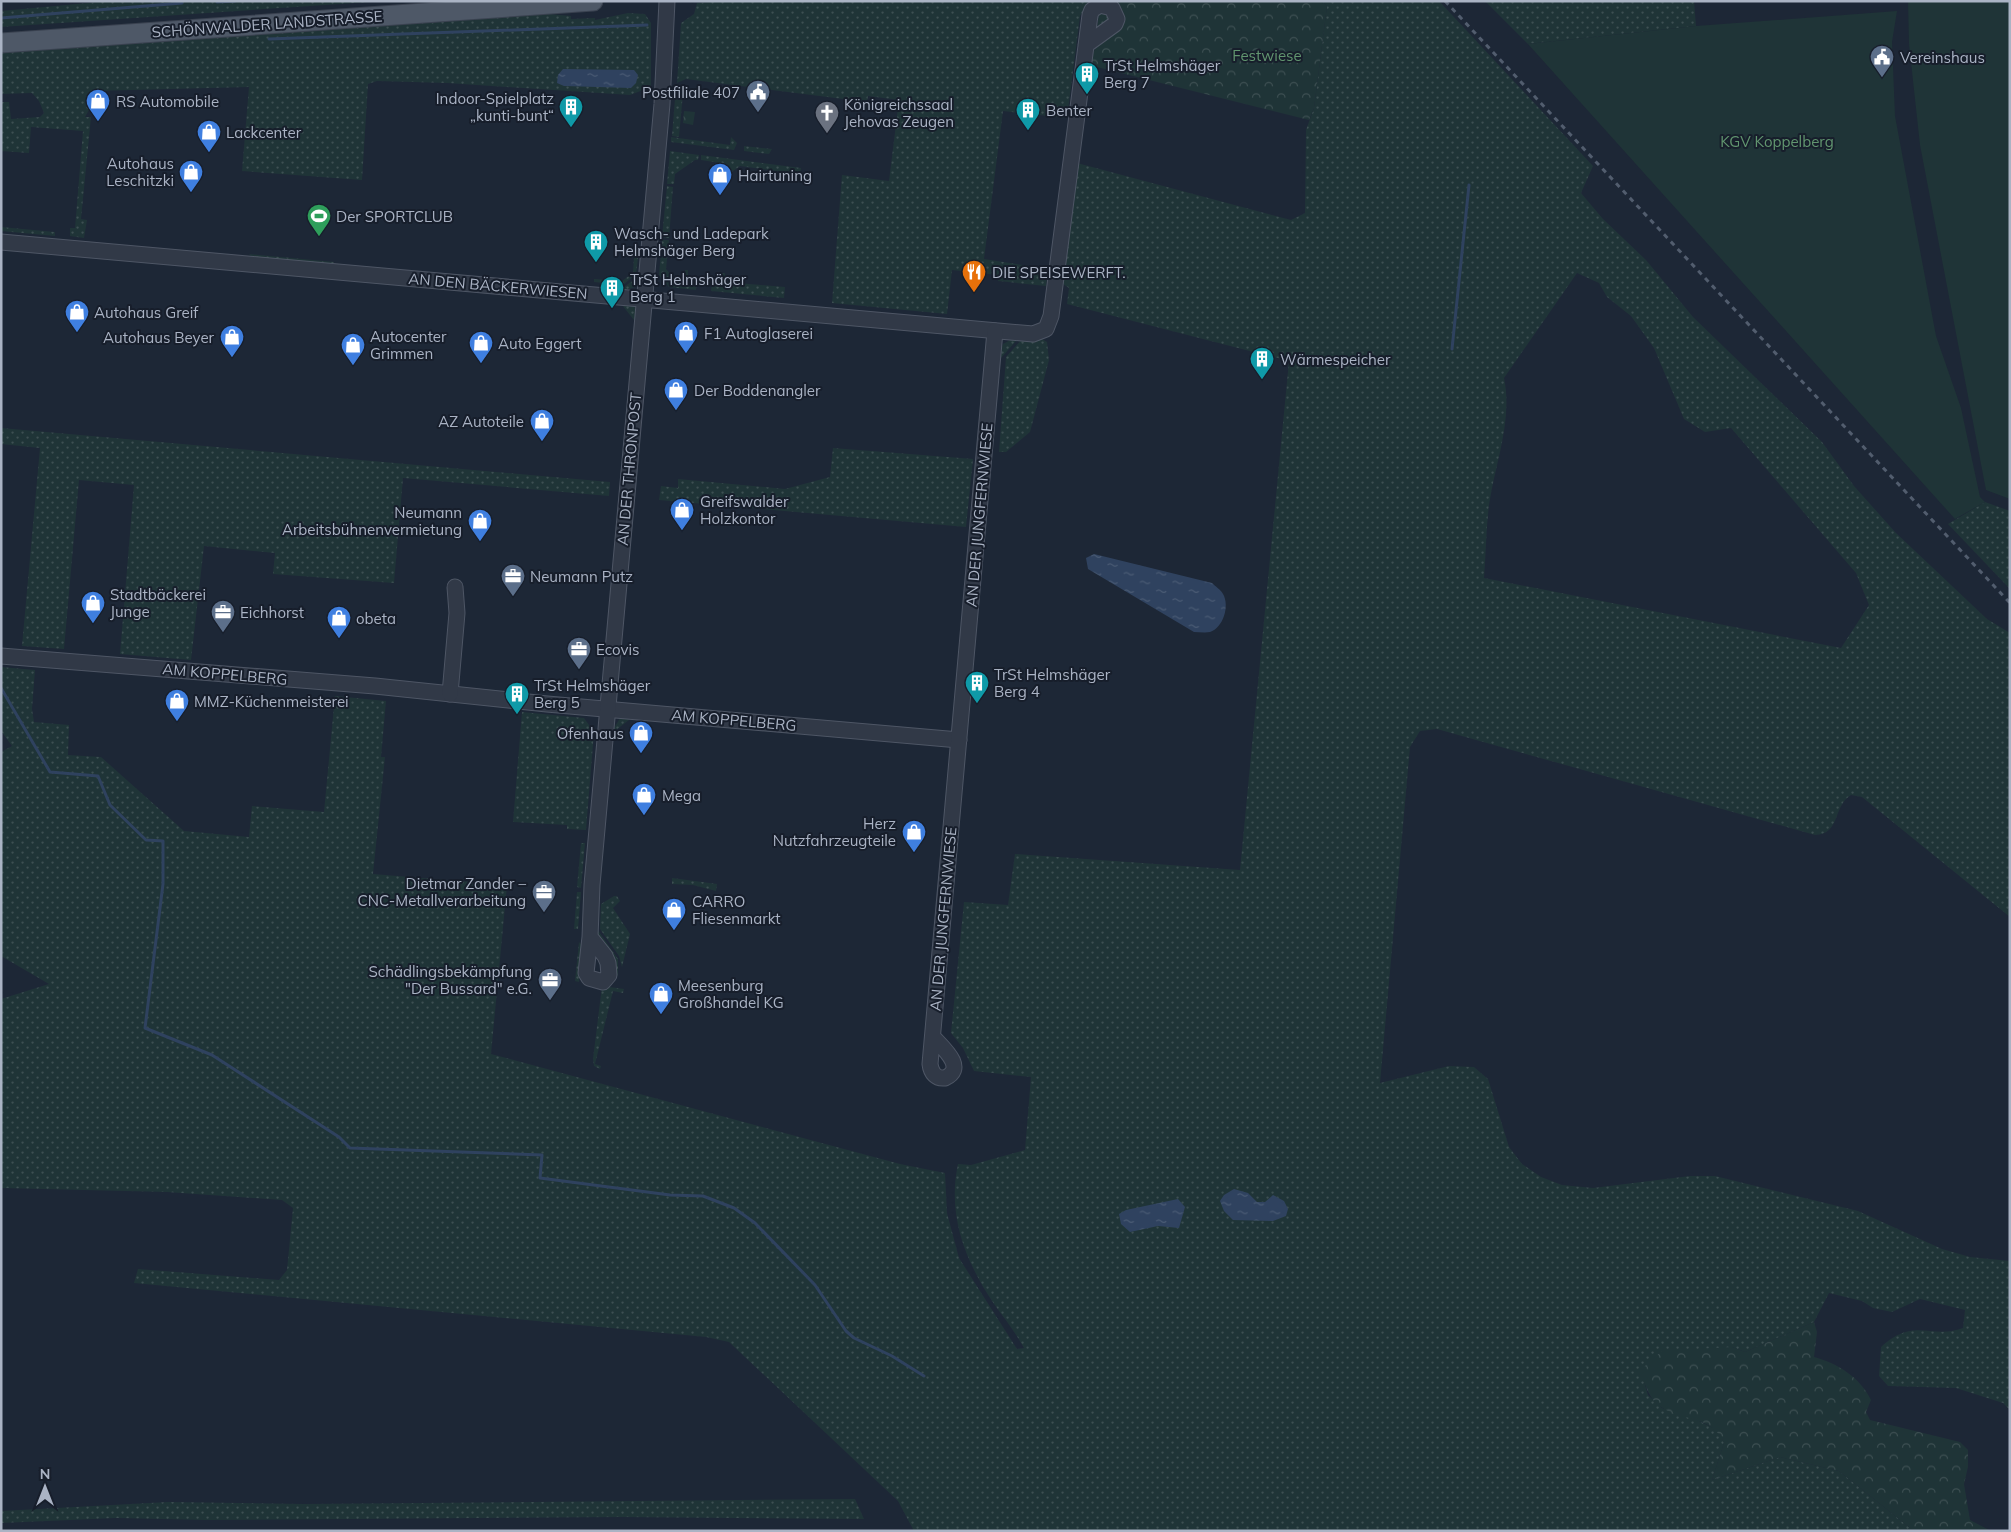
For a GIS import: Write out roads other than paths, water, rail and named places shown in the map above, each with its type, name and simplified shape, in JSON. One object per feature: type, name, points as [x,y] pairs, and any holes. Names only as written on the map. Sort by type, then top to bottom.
[{"type":"main road","name":"SCHÖNWALDER LANDSTRASSE","points":[[1,42],[593,1]]},
{"type":"street","name":"AN DER THRONPOST","points":[[590,937],[595,842],[662,104],[667,1]]},
{"type":"street","points":[[995,331],[1033,334],[1046,329],[1049,323],[1086,44]]},
{"type":"street","name":"AN DEN BÄCKERWIESEN","points":[[1,242],[644,298],[995,331]]},
{"type":"street","name":"AN DER JUNGFERNWIESE","points":[[933,1037],[995,331]]},
{"type":"street","points":[[450,694],[457,613],[455,587]]},
{"type":"street","name":"AM KOPPELBERG","points":[[1,656],[959,740]]},
{"type":"water","points":[[563,69],[634,70],[638,75],[636,83],[631,88],[564,86],[557,83],[558,75]]},
{"type":"water","points":[[1094,554],[1212,583],[1225,599],[1226,604],[1222,621],[1215,630],[1210,632],[1194,632],[1088,569],[1086,558]]},
{"type":"water","points":[[1234,1189],[1248,1193],[1257,1202],[1265,1202],[1273,1195],[1284,1201],[1288,1209],[1286,1216],[1273,1221],[1233,1220],[1224,1211],[1220,1201],[1224,1195]]},
{"type":"water","points":[[1178,1199],[1185,1207],[1179,1228],[1158,1226],[1130,1232],[1121,1224],[1119,1214],[1126,1210]]},
{"type":"waterway","points":[[217,2],[235,1]]},
{"type":"waterway","points":[[1,18],[182,3]]},
{"type":"waterway","points":[[269,39],[647,25]]},
{"type":"waterway","points":[[1452,349],[1469,185]]},
{"type":"waterway","points":[[1,688],[50,772],[98,776],[110,805],[146,840],[163,841],[163,884],[145,1028],[212,1055],[339,1137],[350,1148],[542,1155],[540,1178],[670,1195],[703,1196],[734,1208],[755,1223],[815,1285],[846,1331],[854,1338],[892,1356],[924,1376]]},
{"type":"railway","points":[[1445,1],[2010,603]]},
{"type":"place","name":"Vereinshaus","points":[[1882,78]]},
{"type":"place","name":"TrSt Helmshäger Berg 7","points":[[1087,95]]},
{"type":"place","name":"Postfiliale 407","points":[[758,113]]},
{"type":"place","name":"RS Automobile","points":[[98,122]]},
{"type":"place","name":"Indoor-Spielplatz „kunti-bunt“","points":[[571,128]]},
{"type":"place","name":"Benter","points":[[1028,131]]},
{"type":"place","name":"Königreichssaal Jehovas Zeugen","points":[[827,134]]},
{"type":"place","name":"Lackcenter","points":[[209,153]]},
{"type":"place","name":"Autohaus Leschitzki","points":[[191,193]]},
{"type":"place","name":"Hairtuning","points":[[720,196]]},
{"type":"place","name":"Der SPORTCLUB","points":[[319,237]]},
{"type":"place","name":"Wasch- und Ladepark Helmshäger Berg","points":[[596,263]]},
{"type":"place","name":"DIE SPEISEWERFT.","points":[[974,293]]},
{"type":"place","name":"TrSt Helmshäger Berg 1","points":[[612,309]]},
{"type":"place","name":"Autohaus Greif","points":[[77,333]]},
{"type":"place","name":"F1 Autoglaserei","points":[[686,354]]},
{"type":"place","name":"Autohaus Beyer","points":[[232,358]]},
{"type":"place","name":"Auto Eggert","points":[[481,364]]},
{"type":"place","name":"Autocenter Grimmen","points":[[353,366]]},
{"type":"place","name":"Wärmespeicher","points":[[1262,380]]},
{"type":"place","name":"Der Boddenangler","points":[[676,411]]},
{"type":"place","name":"AZ Autoteile","points":[[542,442]]},
{"type":"place","name":"Greifswalder Holzkontor","points":[[682,531]]},
{"type":"place","name":"Neumann Arbeitsbühnenvermietung","points":[[480,542]]},
{"type":"place","name":"Neumann Putz","points":[[513,597]]},
{"type":"place","name":"Stadtbäckerei Junge","points":[[93,624]]},
{"type":"place","name":"Eichhorst","points":[[223,633]]},
{"type":"place","name":"obeta","points":[[339,639]]},
{"type":"place","name":"Ecovis","points":[[579,670]]},
{"type":"place","name":"TrSt Helmshäger Berg 4","points":[[977,704]]},
{"type":"place","name":"TrSt Helmshäger Berg 5","points":[[517,715]]},
{"type":"place","name":"MMZ-Küchenmeisterei","points":[[177,722]]},
{"type":"place","name":"Ofenhaus","points":[[641,754]]},
{"type":"place","name":"Mega","points":[[644,816]]},
{"type":"place","name":"Herz Nutzfahrzeugteile","points":[[914,853]]},
{"type":"place","name":"Dietmar Zander – CNC-Metallverarbeitung","points":[[544,913]]},
{"type":"place","name":"CARRO Fliesenmarkt","points":[[674,931]]},
{"type":"place","name":"Schädlingsbekämpfung \"Der Bussard\" e.G.","points":[[550,1001]]},
{"type":"place","name":"Meesenburg Großhandel KG","points":[[661,1015]]},
{"type":"park label","name":"Festwiese","points":[[1267,55]]},
{"type":"park label","name":"KGV Koppelberg","points":[[1777,141]]}]
